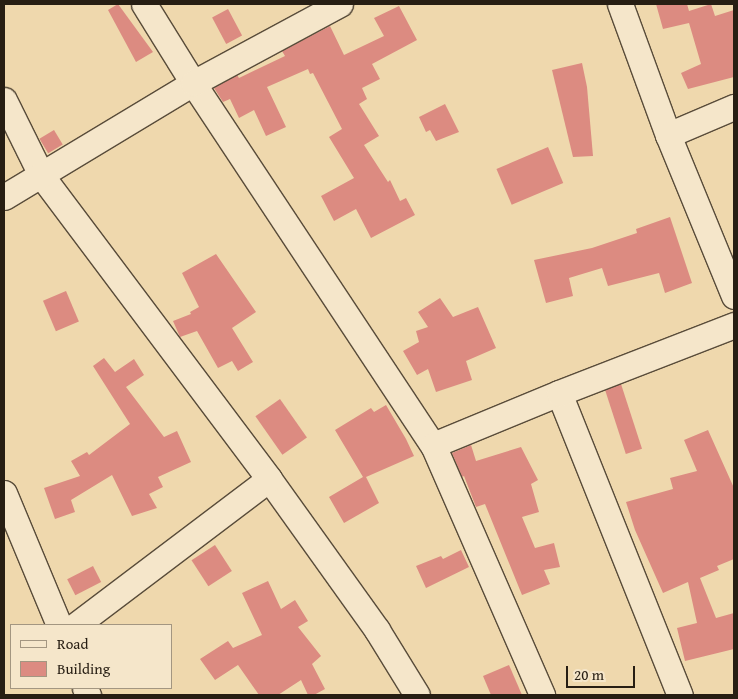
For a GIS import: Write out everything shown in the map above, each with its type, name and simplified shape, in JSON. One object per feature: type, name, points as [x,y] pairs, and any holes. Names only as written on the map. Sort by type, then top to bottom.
[{"type":"street","points":[[144,4],[193,83],[433,445],[542,695]]},
{"type":"street","points":[[4,197],[193,83],[340,4]]},
{"type":"street","points":[[620,4],[668,135],[734,296]]},
{"type":"street","points":[[4,100],[41,175],[269,479],[377,630],[417,695]]},
{"type":"street","points":[[668,135],[734,106]]},
{"type":"street","points":[[433,445],[559,393],[734,325]]},
{"type":"street","points":[[559,393],[680,695]]},
{"type":"street","points":[[77,624],[269,479]]},
{"type":"street","points":[[4,493],[59,624]]},
{"type":"building","points":[[118,4],[153,52],[136,62],[108,10]]},
{"type":"building","points":[[656,4],[687,4],[689,11],[711,4],[715,16],[734,10],[734,77],[688,89],[681,73],[701,64],[689,23],[663,29]]},
{"type":"building","points":[[399,6],[417,40],[372,64],[380,79],[362,88],[367,99],[359,104],[379,136],[364,145],[388,182],[390,180],[400,201],[406,198],[415,215],[371,238],[356,209],[334,221],[321,196],[354,178],[329,137],[342,129],[313,73],[310,74],[308,69],[267,87],[286,127],[266,136],[254,110],[239,118],[230,99],[223,102],[214,88],[237,75],[239,78],[285,56],[282,51],[330,26],[344,55],[384,36],[374,18]]},
{"type":"building","points":[[228,9],[242,35],[226,44],[212,17]]},
{"type":"building","points":[[582,63],[587,87],[593,156],[573,157],[552,70]]},
{"type":"building","points":[[445,104],[459,132],[436,141],[430,130],[426,132],[419,117]]},
{"type":"building","points":[[54,130],[63,145],[48,153],[39,139]]},
{"type":"building","points":[[548,147],[563,183],[512,205],[496,169]]},
{"type":"building","points":[[670,217],[692,283],[665,293],[659,273],[608,286],[602,268],[569,278],[573,296],[546,303],[534,260],[592,248],[637,233],[636,229]]},
{"type":"building","points":[[216,254],[256,312],[232,328],[253,362],[238,371],[232,361],[218,368],[197,331],[180,337],[173,321],[191,314],[190,312],[199,307],[182,273]]},
{"type":"building","points":[[66,291],[79,321],[56,331],[43,301]]},
{"type":"building","points":[[440,298],[453,317],[478,307],[496,348],[466,361],[472,380],[436,392],[428,369],[417,375],[403,351],[419,342],[416,331],[428,327],[418,312]]},
{"type":"building","points":[[104,358],[115,372],[134,359],[144,375],[126,387],[164,437],[177,431],[191,462],[158,477],[163,487],[149,494],[157,508],[132,516],[112,475],[71,500],[75,512],[55,519],[44,488],[80,476],[71,461],[87,452],[89,455],[130,424],[93,366]]},
{"type":"building","points":[[621,384],[642,449],[626,454],[605,389]]},
{"type":"building","points":[[280,399],[307,438],[282,455],[255,416]]},
{"type":"building","points":[[386,405],[414,456],[366,477],[379,503],[344,523],[329,497],[363,477],[335,430],[371,408],[374,412]]},
{"type":"building","points":[[708,430],[734,488],[734,559],[717,566],[719,570],[700,578],[716,618],[734,613],[734,649],[685,661],[677,628],[697,623],[688,582],[663,593],[635,530],[626,502],[673,489],[670,478],[697,471],[684,440]]},
{"type":"building","points":[[471,445],[476,461],[521,447],[538,480],[531,484],[539,512],[522,517],[535,548],[554,543],[560,567],[544,570],[550,584],[522,595],[485,504],[476,507],[464,476],[462,477],[452,453]]},
{"type":"building","points":[[215,545],[232,571],[208,586],[192,560]]},
{"type":"building","points":[[461,550],[469,567],[426,588],[416,566],[441,556],[443,559]]},
{"type":"building","points":[[93,566],[101,582],[75,595],[67,579]]},
{"type":"building","points":[[268,581],[281,609],[295,600],[308,621],[298,627],[321,656],[312,664],[325,689],[314,695],[308,695],[301,680],[278,695],[259,695],[238,665],[215,680],[200,659],[228,641],[233,648],[262,635],[242,593]]},
{"type":"building","points":[[509,665],[522,695],[491,695],[483,676]]}]
